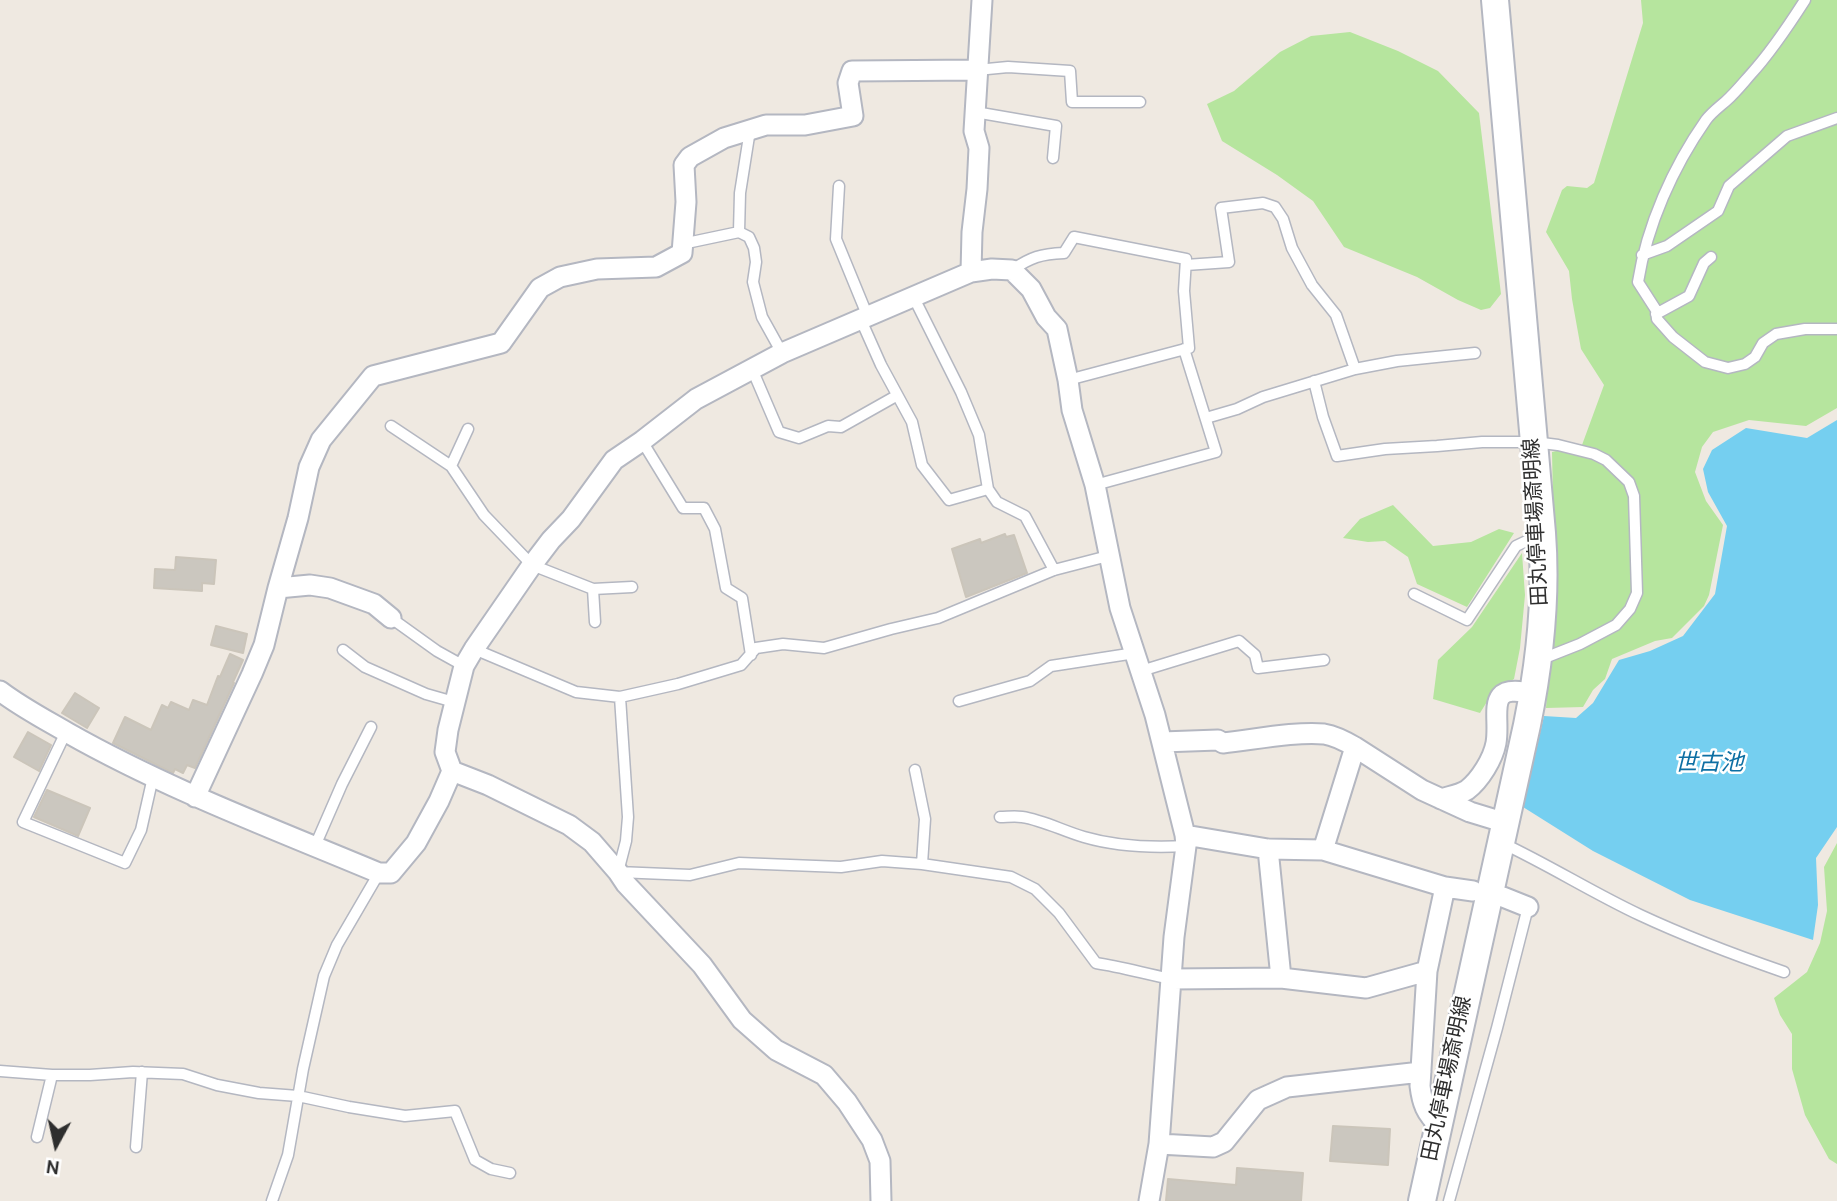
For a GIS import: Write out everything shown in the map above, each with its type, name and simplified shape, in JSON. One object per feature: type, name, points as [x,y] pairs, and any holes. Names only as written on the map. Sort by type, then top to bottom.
[{"type":"main road","name":"田丸停車場斎明線","points":[[1422,1201],[1533,694],[1539,660],[1544,588],[1542,533],[1495,0]]},
{"type":"street","points":[[971,272],[979,148],[974,131],[982,0]]},
{"type":"street","points":[[195,797],[260,655],[310,467],[321,440],[373,376],[501,343],[540,288],[560,277],[597,269],[656,267],[682,253],[686,202],[684,165],[690,157],[724,138],[766,125],[805,125],[853,116],[848,83],[852,71],[977,70]]},
{"type":"street","points":[[0,691],[101,752],[195,797],[379,873],[391,873],[416,843],[452,771],[445,752],[448,730],[469,657],[532,565],[571,519],[614,460],[696,399],[782,353],[971,272],[1012,270],[1031,289],[1046,317],[1056,329],[1072,411],[1095,485],[1119,608],[1162,742],[1186,841],[1174,937],[1159,1144],[1149,1201]]},
{"type":"street","points":[[278,587],[310,585],[330,588],[374,604],[391,618]]},
{"type":"street","points":[[1441,799],[1468,789],[1477,780],[1492,755],[1497,738],[1496,703],[1499,699],[1514,690],[1533,694]]},
{"type":"street","points":[[1162,742],[1218,740],[1223,743],[1322,734],[1339,738],[1422,790],[1470,812],[1504,833]]},
{"type":"street","points":[[1324,850],[1355,747]]},
{"type":"street","points":[[452,771],[488,785],[569,825],[592,842],[626,884],[702,965],[742,1020],[776,1050],[824,1075],[847,1102],[872,1140],[880,1160],[881,1201]]},
{"type":"street","points":[[1186,841],[1268,849],[1324,850],[1445,887],[1473,891]]},
{"type":"street","points":[[1268,849],[1281,978]]},
{"type":"street","points":[[1439,1125],[1430,1117],[1421,1098],[1421,1072],[1427,971],[1445,887]]},
{"type":"street","points":[[1503,897],[1528,907]]},
{"type":"street","points":[[1172,979],[1281,978],[1366,988],[1427,971]]},
{"type":"street","points":[[1159,1144],[1213,1147],[1224,1142],[1258,1100],[1287,1087],[1421,1072]]},
{"type":"lane","points":[[1805,0],[1753,72],[1702,126],[1668,187],[1651,227],[1642,255],[1638,282],[1656,310],[1657,319],[1673,337],[1705,362],[1728,368],[1745,364],[1755,357],[1763,343],[1776,334],[1805,329],[1837,329]]},
{"type":"lane","points":[[977,70],[1007,67],[1070,71],[1072,102],[1140,102]]},
{"type":"lane","points":[[975,112],[1056,126],[1053,158]]},
{"type":"lane","points":[[1642,255],[1667,246],[1718,211],[1729,186],[1787,136],[1837,118]]},
{"type":"lane","points":[[739,232],[740,193],[750,130]]},
{"type":"lane","points":[[839,186],[836,239],[864,318],[897,396],[912,422],[922,465],[949,500],[988,489]]},
{"type":"lane","points":[[1186,265],[1229,262],[1221,208],[1263,203],[1275,207],[1283,219],[1292,248],[1312,285],[1336,314],[1356,369]]},
{"type":"lane","points":[[681,244],[739,232],[749,237],[756,262],[752,282],[762,317],[782,353]]},
{"type":"lane","points":[[1012,270],[1029,259],[1045,254],[1064,253],[1074,237],[1186,259],[1184,291],[1189,348],[1068,380]]},
{"type":"lane","points":[[1656,314],[1689,296],[1704,264],[1711,257]]},
{"type":"lane","points":[[913,296],[961,392],[979,435],[988,489],[997,502],[1025,516],[1054,570]]},
{"type":"lane","points":[[1095,485],[1216,452],[1184,349]]},
{"type":"lane","points":[[1206,418],[1237,409],[1263,397],[1356,369],[1397,361],[1475,354]]},
{"type":"lane","points":[[752,369],[779,432],[799,438],[828,426],[841,427],[897,396]]},
{"type":"lane","points":[[1314,381],[1337,456],[1385,449],[1482,442],[1534,442],[1594,454],[1606,460],[1629,482],[1634,496],[1637,593],[1630,609],[1616,625],[1580,644],[1539,660]]},
{"type":"lane","points":[[391,426],[451,466],[484,515],[532,565],[593,589],[632,587]]},
{"type":"lane","points":[[451,466],[468,429]]},
{"type":"lane","points":[[642,441],[683,509],[704,508],[715,529],[726,588],[743,598],[751,655]]},
{"type":"lane","points":[[1414,594],[1467,620],[1516,546],[1542,533]]},
{"type":"lane","points":[[391,618],[437,652],[469,657],[576,692],[620,697],[678,684],[741,665],[757,648],[783,644],[824,648],[938,618],[1054,570],[1108,556]]},
{"type":"lane","points":[[593,589],[595,622]]},
{"type":"lane","points":[[959,701],[1030,681],[1051,666],[1138,662],[1239,641],[1255,655],[1258,668],[1324,660]]},
{"type":"lane","points":[[344,650],[365,667],[426,694],[454,702]]},
{"type":"lane","points":[[620,697],[628,817],[626,841],[618,872],[690,875],[739,863],[841,867],[883,861],[1011,877],[1035,889],[1059,913],[1096,963],[1172,979]]},
{"type":"lane","points":[[316,846],[342,784],[371,727]]},
{"type":"lane","points":[[66,732],[23,822],[125,863],[141,830],[153,777]]},
{"type":"lane","points":[[915,770],[925,819],[922,864]]},
{"type":"lane","points":[[1000,817],[1020,817],[1049,824],[1111,844],[1151,848],[1186,841]]},
{"type":"lane","points":[[1504,833],[1536,858],[1637,914],[1709,945],[1784,972]]},
{"type":"lane","points":[[272,1201],[288,1155],[324,976],[337,945],[379,873]]},
{"type":"lane","points":[[1449,1201],[1528,907]]},
{"type":"lane","points":[[0,1071],[52,1075],[142,1072],[183,1074],[227,1087],[298,1096],[405,1116],[455,1111],[475,1160],[491,1169],[510,1173]]},
{"type":"lane","points":[[136,1147],[142,1072]]},
{"type":"lane","points":[[37,1137],[52,1075]]},
{"type":"green space","points":[[1641,0],[1837,0],[1837,408],[1806,426],[1749,420],[1713,432],[1702,447],[1695,472],[1706,501],[1723,525],[1709,595],[1704,606],[1672,638],[1655,641],[1612,659],[1605,679],[1593,690],[1583,707],[1546,708],[1554,547],[1552,452],[1582,445],[1604,385],[1581,349],[1569,271],[1546,232],[1562,190],[1567,186],[1587,188],[1594,183],[1643,23]]},
{"type":"green space","points":[[1350,32],[1438,71],[1479,113],[1501,294],[1490,308],[1481,310],[1417,277],[1344,247],[1313,201],[1222,141],[1207,104],[1234,91],[1280,52],[1311,36]]},
{"type":"green space","points":[[1393,505],[1433,546],[1471,542],[1499,529],[1514,533],[1467,607],[1417,584],[1408,557],[1385,541],[1368,542],[1343,538],[1360,519]]},
{"type":"green space","points":[[1522,553],[1525,595],[1514,679],[1493,692],[1480,713],[1433,699],[1438,660],[1472,627]]},
{"type":"green space","points":[[1837,843],[1837,1164],[1829,1159],[1805,1115],[1792,1069],[1792,1034],[1780,1015],[1774,998],[1807,972],[1820,943],[1827,911],[1824,867]]},
{"type":"water","name":"世古池","points":[[1837,420],[1837,827],[1816,858],[1818,905],[1813,940],[1690,900],[1593,851],[1523,807],[1544,716],[1576,718],[1593,703],[1619,660],[1650,651],[1683,636],[1715,594],[1727,526],[1708,492],[1703,469],[1712,450],[1746,428],[1807,438]]},
{"type":"building","points":[[1005,534],[1006,537],[1014,535],[1027,573],[966,597],[952,549],[980,539],[981,543]]},
{"type":"building","points":[[176,557],[216,560],[214,584],[202,583],[202,591],[154,588],[155,569],[175,570]]},
{"type":"building","points":[[216,626],[247,634],[243,653],[211,645]]},
{"type":"building","points":[[230,654],[243,660],[195,768],[187,765],[183,773],[175,769],[173,773],[113,743],[125,717],[151,730],[162,705],[168,708],[171,702],[189,710],[193,700],[207,705]]},
{"type":"building","points":[[75,693],[99,708],[87,728],[62,713]]},
{"type":"building","points":[[28,732],[51,745],[39,771],[14,757]]},
{"type":"building","points":[[47,790],[90,808],[78,836],[34,817]]},
{"type":"building","points":[[1333,1126],[1390,1129],[1388,1165],[1330,1161]]},
{"type":"building","points":[[1237,1168],[1303,1173],[1301,1201],[1166,1201],[1168,1179],[1236,1185]]}]
